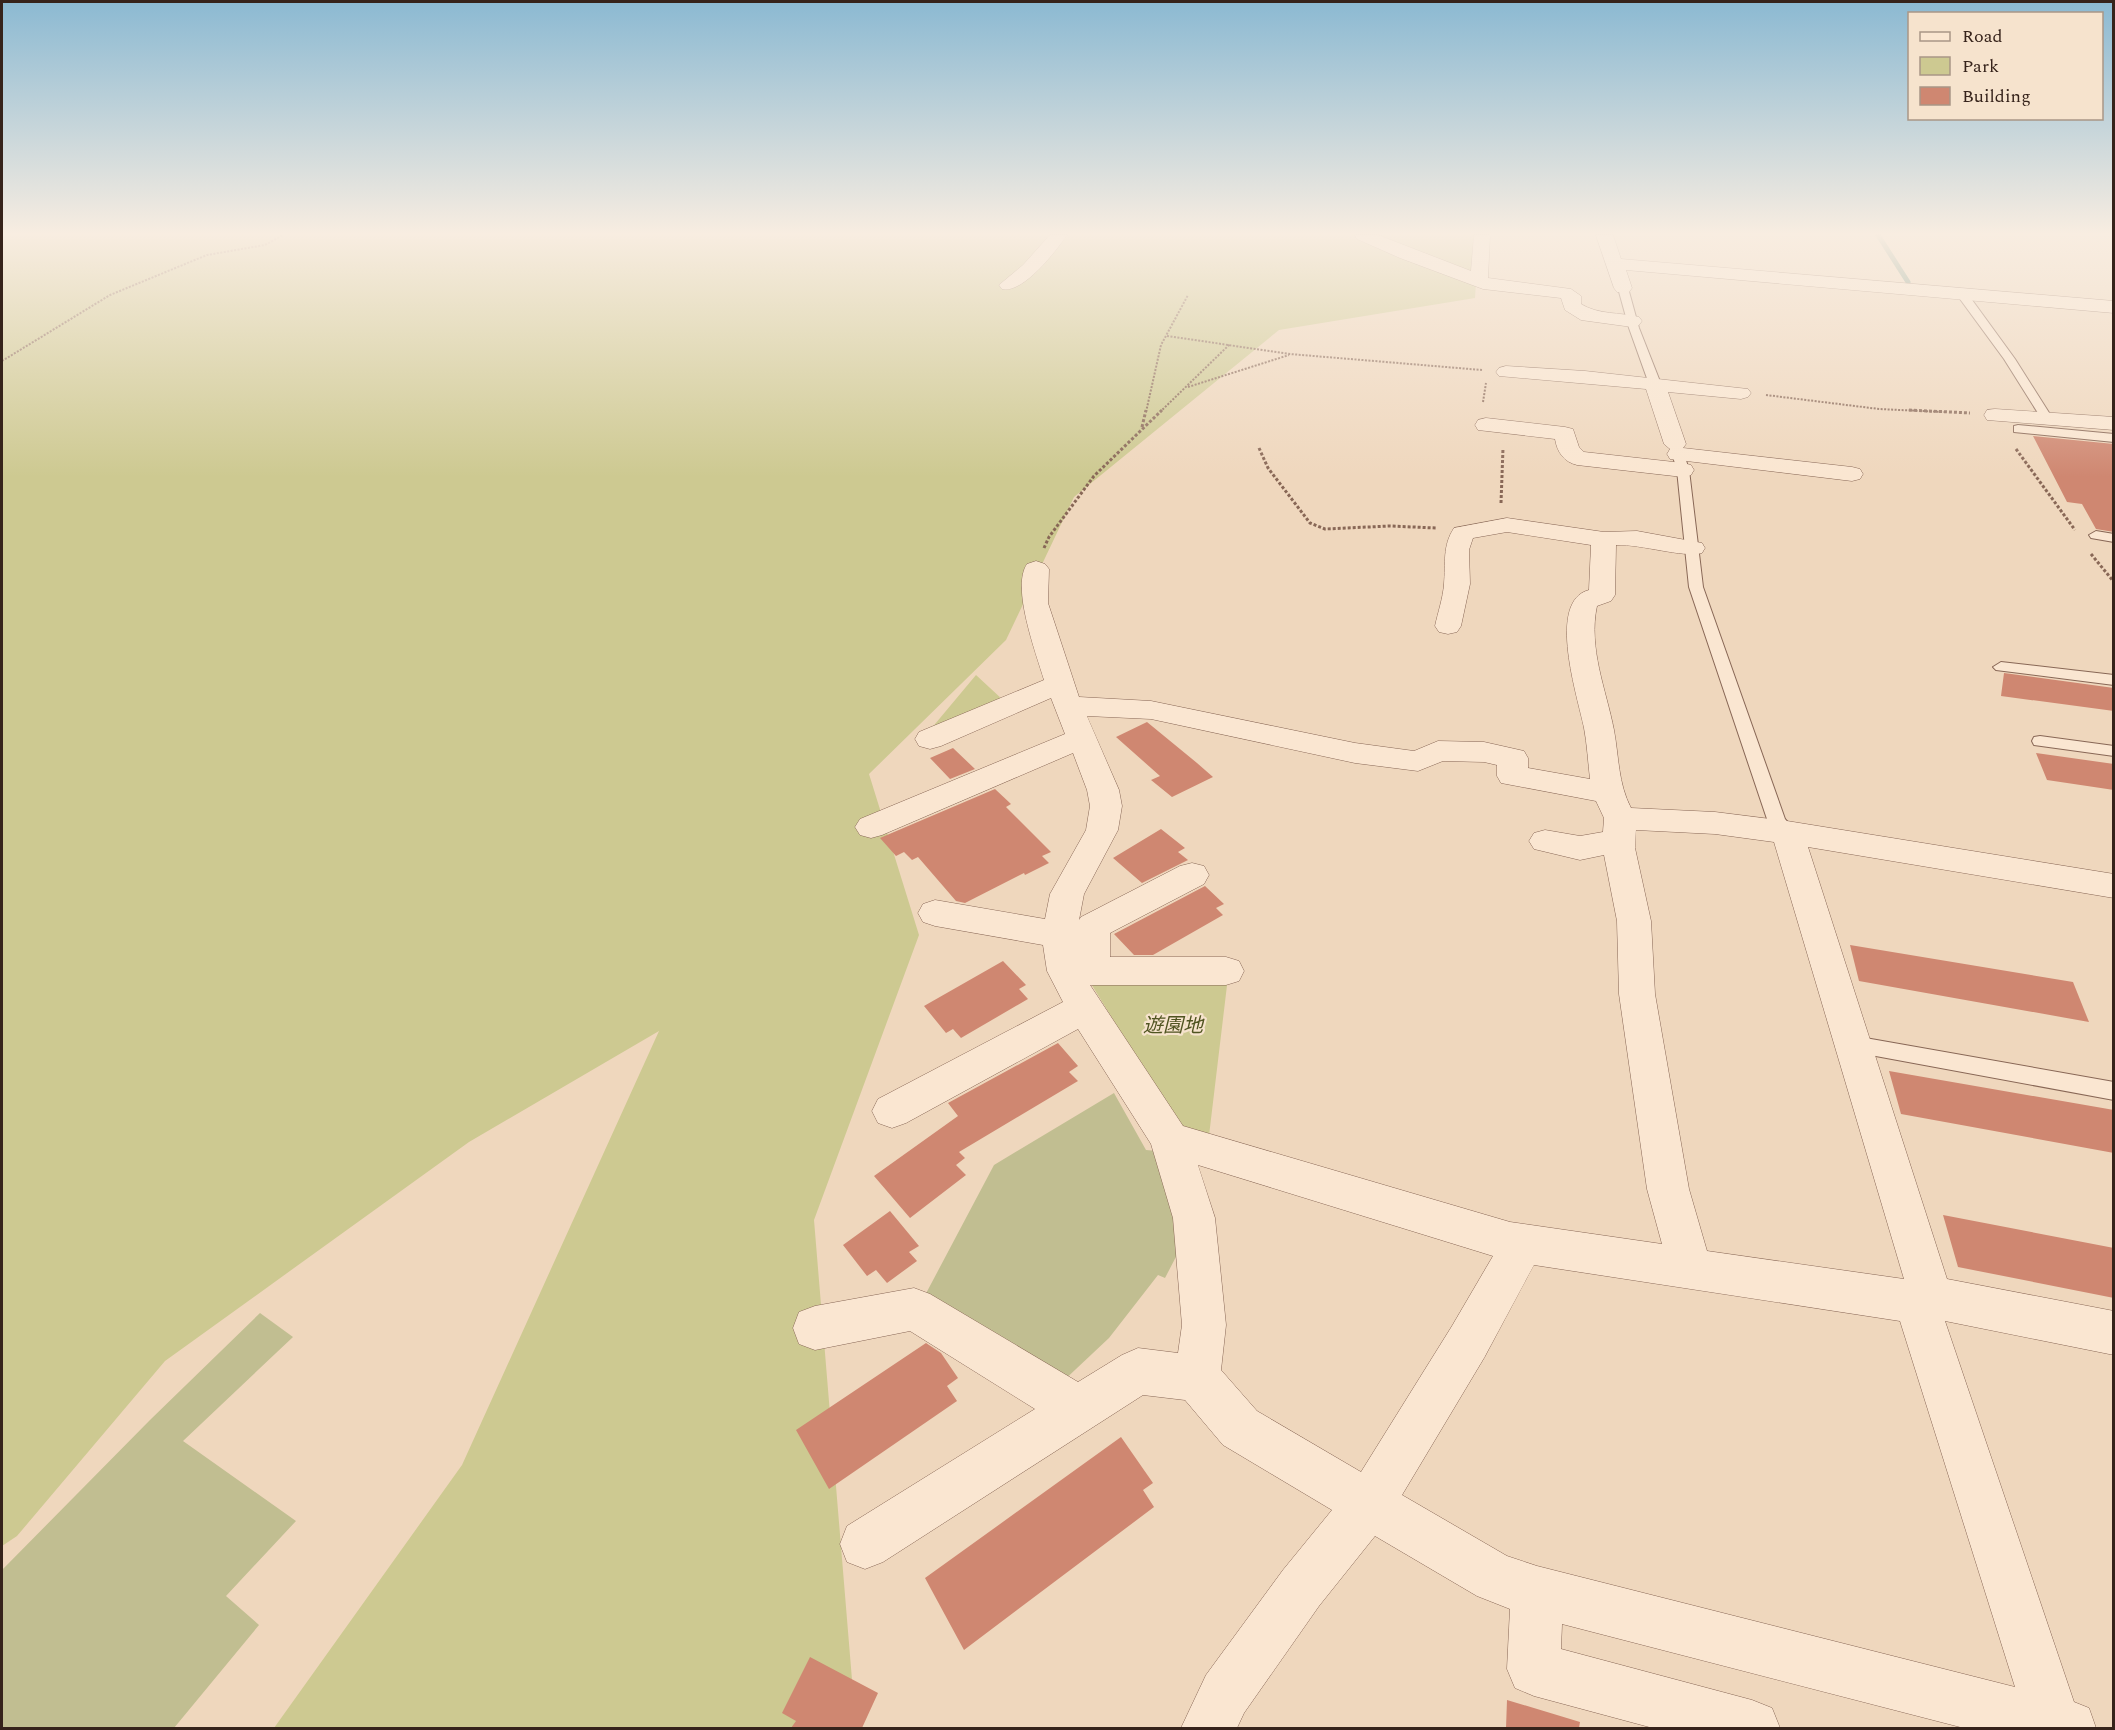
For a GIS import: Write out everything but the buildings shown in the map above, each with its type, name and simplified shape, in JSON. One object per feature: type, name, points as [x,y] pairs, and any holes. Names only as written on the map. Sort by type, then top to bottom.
[{"type":"street","points":[[1588,316],[1632,321]]},
{"type":"street","points":[[1506,372],[1741,393]]},
{"type":"street","points":[[1655,384],[1679,456]]},
{"type":"street","points":[[1995,415],[2114,424]]},
{"type":"street","points":[[1486,425],[1565,434],[1568,449],[1577,459],[1679,456],[1799,473],[1852,474]]},
{"type":"street","points":[[1448,626],[1457,584],[1457,550],[1463,533],[1507,525],[1604,539],[1635,538],[1693,548]]},
{"type":"street","points":[[1604,539],[1602,595],[1590,598],[1584,604],[1580,622],[1586,679],[1599,729],[1634,921],[1637,994],[1668,1189],[1690,1268]]},
{"type":"street","points":[[1036,569],[1035,603],[1070,709],[1103,790],[1106,806],[1102,830],[1067,894],[1075,971],[1140,1090],[1170,1139],[1194,1218],[1204,1325],[1197,1378]]},
{"type":"street","points":[[871,827],[1070,709]]},
{"type":"street","points":[[930,739],[1070,709],[1151,710],[1354,753],[1418,761],[1438,751],[1484,752],[1513,758],[1512,776],[1615,817],[1715,823],[1787,832],[2114,886]]},
{"type":"street","points":[[1545,841],[1581,848],[1615,817]]},
{"type":"street","points":[[1787,832],[1928,1287],[1925,1298],[1918,1307],[2059,1727]]},
{"type":"street","points":[[892,1111],[1075,971],[1093,926],[1192,875]]},
{"type":"street","points":[[935,913],[1075,971],[1226,971]]},
{"type":"street","points":[[1170,1139],[1510,1242],[1909,1301],[1925,1298],[2114,1333]]},
{"type":"street","points":[[1208,1728],[1225,1694],[1301,1588],[1368,1504],[1468,1342],[1523,1244]]},
{"type":"street","points":[[815,1328],[914,1309],[1078,1409]]},
{"type":"street","points":[[865,1544],[1138,1371],[1197,1378],[1240,1428],[1495,1578],[1537,1592],[2059,1727]]},
{"type":"street","points":[[1537,1592],[1534,1669],[1752,1728]]},
{"type":"lane","points":[[1631,316],[1655,384]]},
{"type":"lane","points":[[1978,316],[2032,391],[2047,419]]},
{"type":"lane","points":[[2018,429],[2114,438]]},
{"type":"lane","points":[[1679,456],[1693,548],[1696,587],[1719,660],[1777,822],[1787,832]]},
{"type":"lane","points":[[2096,535],[2114,538]]},
{"type":"lane","points":[[2001,667],[2114,680]]},
{"type":"lane","points":[[2040,741],[2114,751]]},
{"type":"lane","points":[[1854,1044],[2114,1091]]},
{"type":"path","points":[[2,361],[77,316]]},
{"type":"path","points":[[1142,428],[1161,345],[1177,316]]},
{"type":"path","points":[[1167,336],[1290,354],[1506,372]]},
{"type":"path","points":[[1036,569],[1048,537],[1094,476],[1230,344]]},
{"type":"path","points":[[1185,388],[1290,354]]},
{"type":"path","points":[[1741,393],[1879,409],[1995,415],[2008,437],[2081,539]]},
{"type":"path","points":[[1259,448],[1268,468],[1310,523],[1325,529],[1413,527],[1437,528],[1463,533]]},
{"type":"path","points":[[2087,548],[2114,582]]},
{"type":"green space","points":[[2,316],[1366,316],[1279,330],[1074,497],[1006,640],[869,774],[919,935],[814,1220],[856,1728],[274,1728],[462,1465],[659,1031],[469,1142],[165,1361],[17,1536],[2,1546]]},
{"type":"green space","points":[[976,675],[1003,700],[930,730]]},
{"type":"green space","name":"遊園地","points":[[1087,977],[1228,977],[1208,1144],[1185,1138]]},
{"type":"shaded area","points":[[1114,1093],[1146,1150],[1157,1151],[1172,1199],[1179,1251],[1165,1278],[1158,1275],[1109,1338],[1059,1385],[922,1301],[994,1165]]},
{"type":"shaded area","points":[[260,1313],[293,1337],[183,1441],[296,1521],[226,1596],[259,1625],[174,1728],[2,1728],[2,1570],[150,1420]]}]
